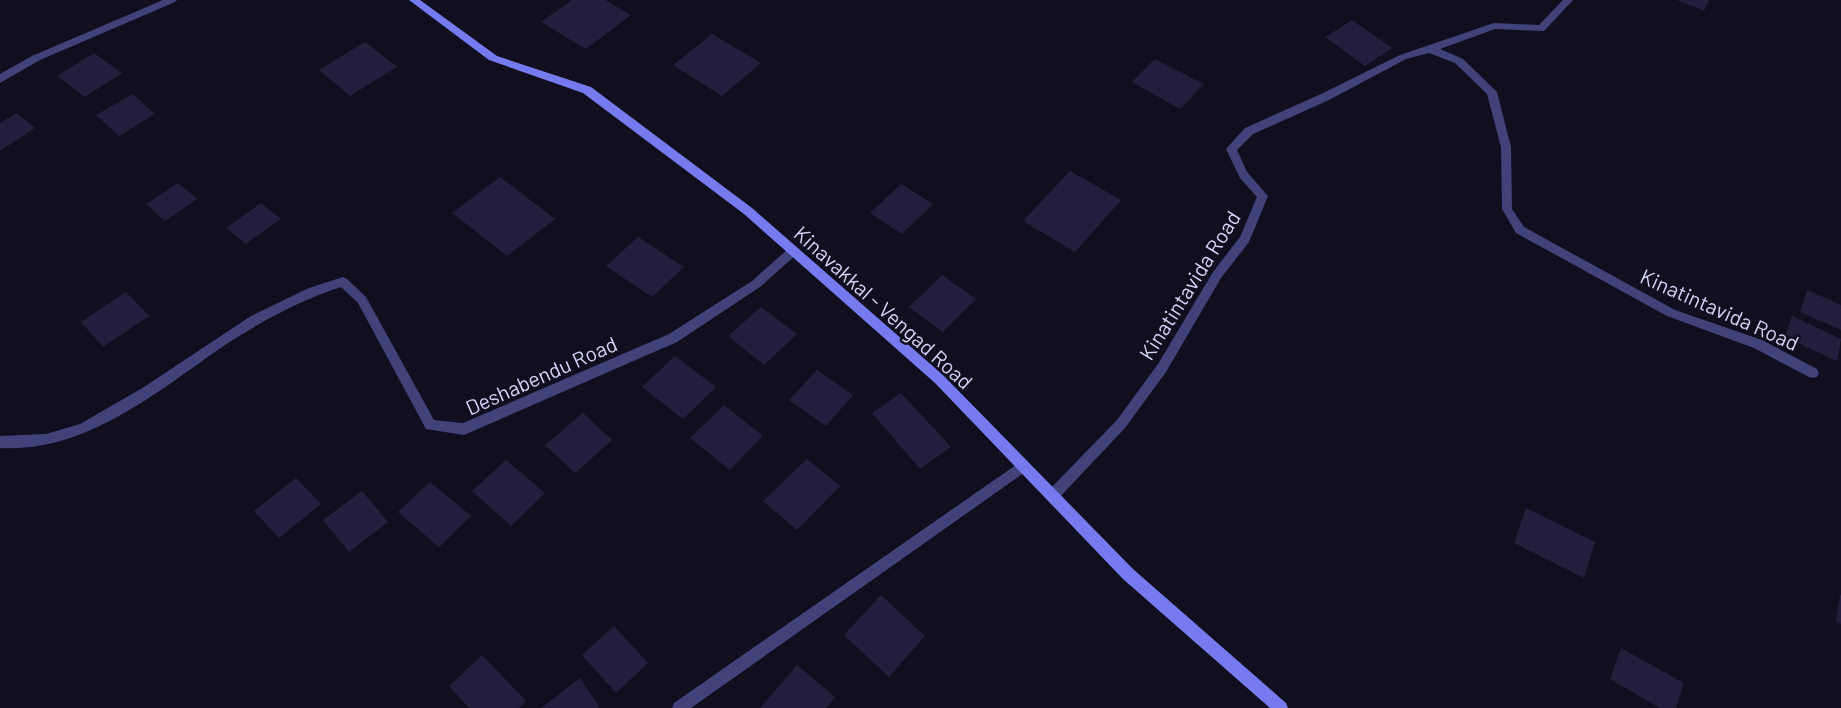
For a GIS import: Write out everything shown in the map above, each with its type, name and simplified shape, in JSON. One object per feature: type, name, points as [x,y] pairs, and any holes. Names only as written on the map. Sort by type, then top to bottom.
[{"type":"main road","name":"Kinavakkal - Vengad Road","points":[[414,0],[493,57],[587,90],[747,211],[939,379],[1128,574],[1281,708]]},
{"type":"street","points":[[0,79],[36,58],[172,0]]},
{"type":"street","name":"Kinatintavida Road","points":[[1052,496],[1121,424],[1162,368],[1217,275],[1245,239],[1263,196],[1249,184],[1237,168],[1231,149],[1249,131],[1325,97],[1403,57],[1494,26],[1541,29],[1568,0]]},
{"type":"street","name":"Kinatintavida Road","points":[[1430,49],[1459,61],[1492,92],[1506,147],[1507,209],[1520,230],[1671,313],[1758,344],[1813,372]]},
{"type":"street","name":"Deshabendu Road","points":[[0,442],[13,443],[74,433],[153,388],[241,329],[315,289],[343,282],[362,300],[430,425],[464,429],[673,338],[756,284],[793,251]]},
{"type":"street","points":[[679,708],[1023,466]]},
{"type":"building","points":[[572,0],[605,0],[631,15],[586,49],[541,22]]},
{"type":"building","points":[[1677,0],[1709,0],[1704,11]]},
{"type":"building","points":[[1352,20],[1392,48],[1365,66],[1325,37]]},
{"type":"building","points":[[712,34],[761,63],[722,96],[673,65]]},
{"type":"building","points":[[365,42],[397,67],[350,96],[319,70]]},
{"type":"building","points":[[94,53],[122,73],[85,97],[57,76]]},
{"type":"building","points":[[1155,59],[1204,84],[1180,109],[1132,82]]},
{"type":"building","points":[[133,94],[155,114],[119,136],[96,115]]},
{"type":"building","points":[[16,113],[35,128],[0,151],[0,123]]},
{"type":"building","points":[[1070,171],[1121,200],[1075,252],[1023,221]]},
{"type":"building","points":[[500,177],[555,219],[507,256],[452,213]]},
{"type":"building","points":[[178,183],[197,199],[165,221],[146,204]]},
{"type":"building","points":[[901,184],[933,204],[902,234],[870,213]]},
{"type":"building","points":[[261,203],[281,219],[246,244],[226,228]]},
{"type":"building","points":[[638,237],[684,267],[652,297],[606,266]]},
{"type":"building","points":[[942,275],[976,299],[943,332],[909,307]]},
{"type":"building","points":[[1807,290],[1841,305],[1841,330],[1800,312]]},
{"type":"building","points":[[126,292],[149,316],[103,347],[81,322]]},
{"type":"building","points":[[761,307],[797,334],[764,365],[728,336]]},
{"type":"building","points":[[1792,316],[1841,339],[1837,361],[1785,337]]},
{"type":"building","points":[[675,356],[716,387],[683,419],[642,387]]},
{"type":"building","points":[[817,370],[853,395],[826,426],[789,400]]},
{"type":"building","points":[[901,393],[951,447],[920,469],[872,413]]},
{"type":"building","points":[[724,405],[763,436],[730,470],[690,438]]},
{"type":"building","points":[[583,413],[612,440],[575,473],[545,445]]},
{"type":"building","points":[[807,459],[840,486],[797,530],[763,501]]},
{"type":"building","points":[[506,460],[545,493],[511,526],[472,491]]},
{"type":"building","points":[[296,478],[321,504],[279,538],[254,511]]},
{"type":"building","points":[[430,482],[471,516],[439,547],[398,512]]},
{"type":"building","points":[[362,491],[388,522],[349,552],[323,520]]},
{"type":"building","points":[[1526,508],[1595,542],[1584,578],[1514,543]]},
{"type":"building","points":[[881,595],[925,636],[889,677],[844,635]]},
{"type":"building","points":[[1841,595],[1841,624],[1836,621]]},
{"type":"building","points":[[614,626],[648,663],[616,693],[582,655]]},
{"type":"building","points":[[1621,648],[1684,683],[1676,708],[1660,708],[1610,679]]},
{"type":"building","points":[[482,655],[526,701],[519,708],[469,708],[449,686]]},
{"type":"building","points":[[797,665],[835,697],[826,708],[760,708]]},
{"type":"building","points":[[580,678],[600,708],[541,708]]}]
